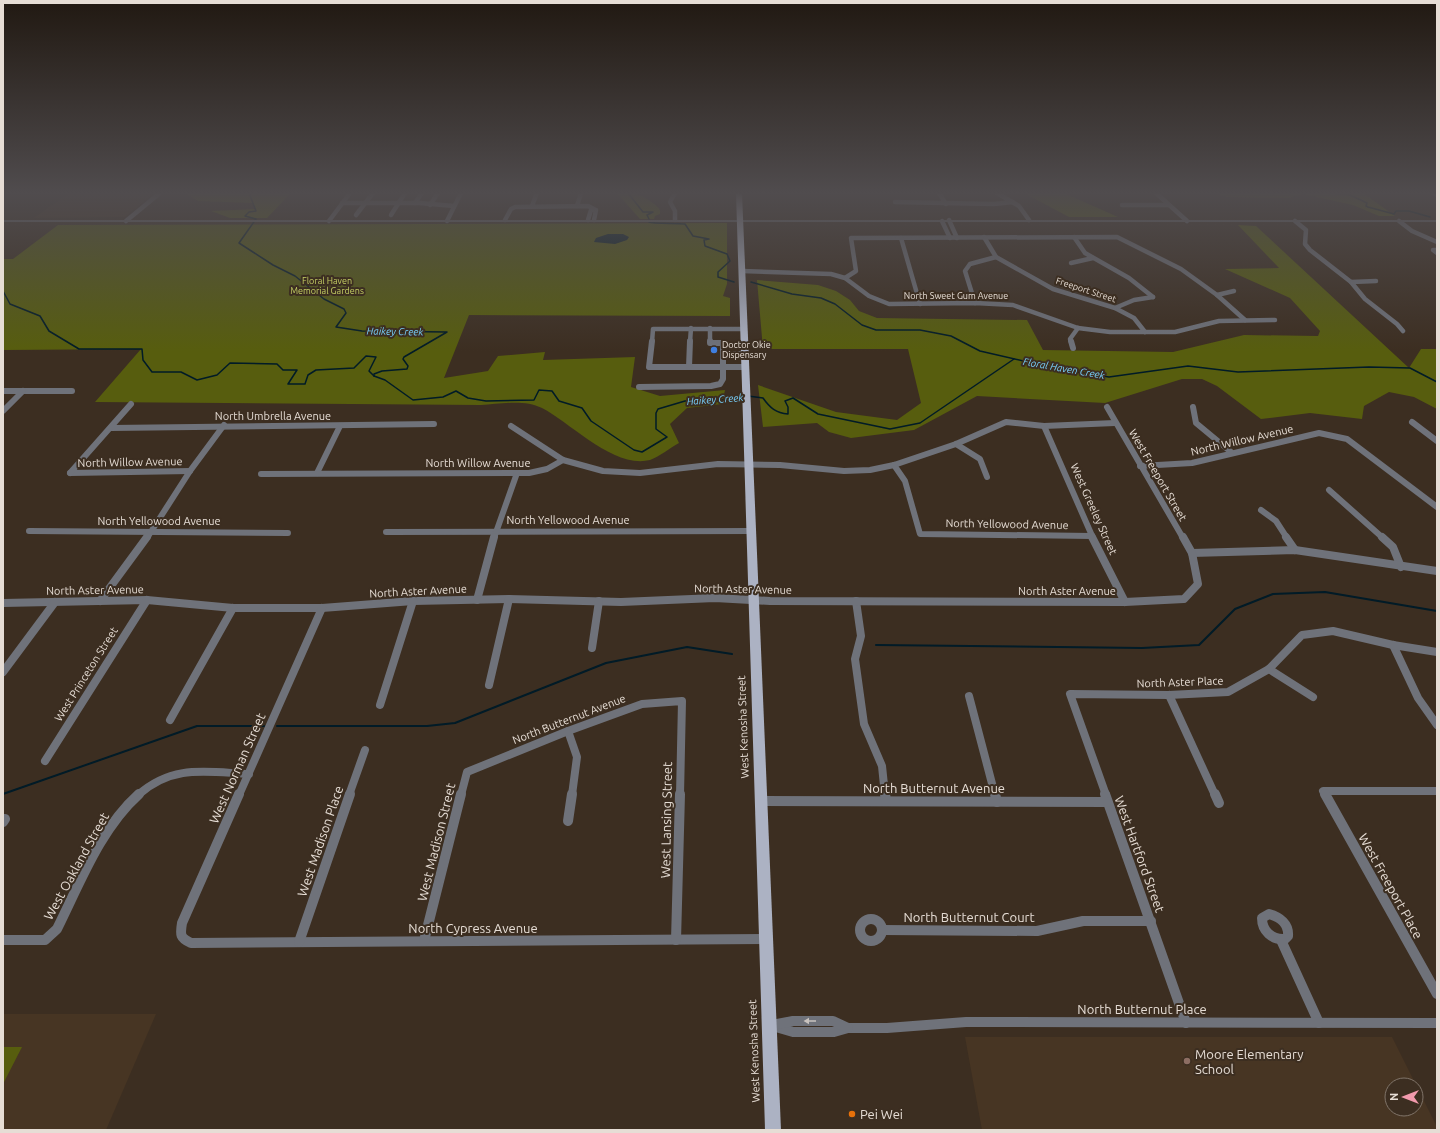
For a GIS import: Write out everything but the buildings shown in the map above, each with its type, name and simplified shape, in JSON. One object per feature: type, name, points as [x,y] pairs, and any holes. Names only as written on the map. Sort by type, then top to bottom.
[{"type":"main road","name":"West Kenosha Street","points":[[741,246],[773,1130]]},
{"type":"street","points":[[845,278],[856,271],[852,246]]},
{"type":"street","points":[[903,246],[920,304]]},
{"type":"street","name":"Freeport Street","points":[[989,246],[996,257],[1053,289],[1115,308],[1134,318],[1146,332]]},
{"type":"street","points":[[1081,246],[1085,252],[1093,258],[1129,278],[1153,297],[1134,300],[1115,308]]},
{"type":"street","points":[[1135,246],[1181,268],[1217,295],[1245,320]]},
{"type":"street","points":[[1307,246],[1351,282],[1365,299],[1397,324],[1403,332]]},
{"type":"street","points":[[1437,250],[1433,250],[1437,253]]},
{"type":"street","points":[[975,303],[965,271],[970,264],[996,257]]},
{"type":"street","points":[[1071,263],[1093,258]]},
{"type":"street","name":"North Sweet Gum Avenue","points":[[742,273],[774,275],[783,273],[831,274],[845,278],[869,296],[889,304],[975,303],[1013,305],[1078,328],[1110,332],[1175,332],[1219,322],[1275,320]]},
{"type":"street","points":[[1351,282],[1376,282]]},
{"type":"street","points":[[1217,295],[1234,291]]},
{"type":"street","points":[[744,326],[710,328],[653,328],[649,367],[745,366]]},
{"type":"street","points":[[688,367],[691,328]]},
{"type":"street","points":[[639,387],[711,386],[720,384],[723,379],[724,367],[723,343],[710,343],[710,328]]},
{"type":"street","points":[[1074,348],[1070,339],[1078,328]]},
{"type":"street","points":[[723,354],[745,354]]},
{"type":"street","points":[[3,391],[72,391]]},
{"type":"street","points":[[3,411],[23,391]]},
{"type":"street","points":[[111,428],[131,404]]},
{"type":"street","name":"West Freeport Street","points":[[1107,407],[1192,553]]},
{"type":"street","points":[[1192,407],[1196,422],[1231,452]]},
{"type":"street","points":[[511,426],[562,460],[597,470],[620,473],[657,472],[692,466],[713,465],[781,469],[802,466],[858,471],[894,465],[956,444],[1006,422],[1044,426],[1115,423]]},
{"type":"street","points":[[1412,422],[1437,441]]},
{"type":"street","name":"North Umbrella Avenue","points":[[111,428],[224,425],[340,426],[434,424]]},
{"type":"street","points":[[100,600],[151,532],[190,471],[224,425]]},
{"type":"street","points":[[317,473],[340,426]]},
{"type":"street","name":"West Greeley Street","points":[[1044,426],[1092,536],[1125,602]]},
{"type":"street","name":"North Willow Avenue","points":[[111,428],[70,473],[190,471]]},
{"type":"street","name":"North Willow Avenue","points":[[1140,466],[1192,463],[1231,452],[1318,433],[1347,439],[1437,507]]},
{"type":"street","points":[[956,444],[980,459],[987,477]]},
{"type":"street","name":"North Willow Avenue","points":[[262,474],[539,472],[562,460]]},
{"type":"street","name":"North Yellowood Avenue","points":[[894,465],[905,481],[920,534],[1092,536]]},
{"type":"street","points":[[477,600],[496,531],[517,473]]},
{"type":"street","points":[[1329,490],[1393,546],[1401,567]]},
{"type":"street","points":[[1261,510],[1276,521],[1295,550]]},
{"type":"street","name":"North Yellowood Avenue","points":[[29,531],[288,533]]},
{"type":"street","name":"North Yellowood Avenue","points":[[386,532],[751,531]]},
{"type":"street","points":[[1192,553],[1295,550],[1401,567],[1437,571]]},
{"type":"street","name":"North Aster Avenue","points":[[3,603],[147,600],[233,608],[322,608],[413,601],[509,599],[599,601],[715,598],[856,601],[1125,602],[1184,599],[1198,584],[1192,553]]},
{"type":"street","points":[[489,685],[509,599]]},
{"type":"street","name":"West Princeton Street","points":[[45,761],[147,600]]},
{"type":"street","points":[[380,705],[413,601]]},
{"type":"street","points":[[592,648],[599,601]]},
{"type":"street","points":[[856,601],[861,636],[855,659],[864,724],[882,766],[886,801]]},
{"type":"street","points":[[3,672],[55,602]]},
{"type":"street","points":[[170,720],[233,608]]},
{"type":"street","name":"West Norman Street","points":[[182,939],[180,934],[182,923],[322,608]]},
{"type":"street","name":"North Aster Place","points":[[1070,694],[1169,695],[1228,692],[1269,669],[1302,634],[1333,631],[1393,645],[1437,652]]},
{"type":"street","points":[[1393,645],[1418,698],[1437,726]]},
{"type":"street","points":[[1269,669],[1313,697]]},
{"type":"street","name":"West Hartford Street","points":[[1070,694],[1186,1023]]},
{"type":"street","points":[[1169,695],[1219,803]]},
{"type":"street","points":[[970,696],[997,802]]},
{"type":"street","name":"North Butternut Avenue","points":[[467,772],[568,731],[642,704],[682,701]]},
{"type":"street","name":"West Lansing Street","points":[[676,940],[682,701]]},
{"type":"street","points":[[568,731],[577,756],[568,821]]},
{"type":"street","name":"West Madison Place","points":[[299,942],[365,750]]},
{"type":"street","name":"West Oakland Street","points":[[3,940],[45,940],[57,929],[111,825],[128,803],[146,789],[166,776],[194,771],[249,774]]},
{"type":"street","name":"West Madison Street","points":[[424,941],[467,772]]},
{"type":"street","name":"West Freeport Place","points":[[1436,792],[1323,791],[1437,994]]},
{"type":"street","name":"North Butternut Avenue","points":[[761,801],[1107,802]]},
{"type":"street","name":"North Butternut Court","points":[[882,930],[1037,931],[1083,921],[1151,921]]},
{"type":"street","name":"North Cypress Avenue","points":[[182,939],[191,943],[765,939]]},
{"type":"street","points":[[1281,940],[1319,1023]]},
{"type":"street","name":"North Butternut Place","points":[[768,1025],[793,1032],[834,1032],[848,1028],[887,1028],[966,1022],[1437,1023]]},
{"type":"shaded area","points":[[3,1014],[156,1014],[106,1130],[3,1130]]},
{"type":"shaded area","name":"Moore Elementary School","points":[[965,1037],[1392,1037],[1412,1077],[1384,1077],[1384,1117],[1424,1117],[1424,1101],[1437,1127],[1437,1130],[982,1130]]},
{"type":"green space","name":"Floral Haven Memorial Gardens","points":[[30,246],[727,246],[727,284],[723,296],[730,298],[730,316],[469,315],[444,378],[488,371],[498,356],[545,352],[543,360],[635,357],[631,387],[660,396],[725,390],[722,404],[687,408],[670,424],[679,443],[653,459],[636,461],[622,458],[593,443],[542,408],[535,405],[520,403],[481,405],[95,402],[141,349],[3,350],[3,259],[13,259]]},
{"type":"green space","points":[[1258,246],[1277,246],[1409,368],[1421,349],[1437,349],[1437,409],[1414,397],[1389,392],[1364,406],[1362,419],[1310,413],[1261,419],[1217,386],[1202,379],[1182,379],[1105,403],[977,396],[914,430],[851,438],[829,432],[817,423],[763,427],[758,385],[836,412],[897,420],[921,403],[908,349],[763,349],[757,280],[818,285],[836,291],[850,300],[859,311],[877,318],[1027,320],[1043,350],[1173,352],[1244,335],[1318,336],[1320,331],[1290,298],[1225,269],[1279,268]]},
{"type":"green space","points":[[3,1047],[22,1047],[3,1084]]},
{"type":"waterway","name":"Haikey Creek","points":[[243,246],[273,265],[295,276],[324,299],[344,309],[346,313],[336,327],[362,331],[447,332],[404,357],[403,359],[408,366],[407,369],[382,371],[374,374],[374,376]]},
{"type":"waterway","name":"Floral Haven Creek","points":[[705,246],[727,254],[730,261],[718,272],[718,277],[734,282]]},
{"type":"waterway","name":"Floral Haven Creek","points":[[751,282],[792,294],[821,298],[835,304],[862,325],[876,330],[920,330],[951,336],[980,351],[1058,369],[1109,377],[1188,366],[1238,372],[1369,367],[1410,368],[1437,382]]},
{"type":"waterway","points":[[3,291],[10,304],[40,316],[49,331],[79,349],[142,349],[143,360],[152,372],[181,372],[197,380],[217,375],[230,363],[277,364],[283,370],[297,370],[288,384],[305,384],[308,375],[316,370],[354,368],[366,356],[376,357],[369,371],[374,376]]},
{"type":"waterway","name":"Haikey Creek","points":[[748,396],[763,398],[768,405],[774,409],[788,414],[788,407],[785,401],[793,398],[818,414],[890,429],[920,423],[1014,359]]},
{"type":"waterway","name":"Haikey Creek","points":[[374,376],[385,380],[413,400],[443,397],[456,391],[468,398],[486,401],[534,400],[539,390],[552,391],[559,401],[582,408],[591,421],[634,450],[642,452],[667,437],[656,429],[656,413],[658,409],[685,401],[717,401],[744,396]]},
{"type":"waterway","points":[[876,645],[1142,648],[1199,645],[1235,609],[1273,594],[1325,592],[1437,611]]},
{"type":"waterway","points":[[277,726],[427,726],[455,723],[606,663],[687,647],[732,654]]},
{"type":"waterway","points":[[3,794],[197,726],[264,726]]},
{"type":"place","name":"Doctor Okie Dispensary","points":[[714,350]]},
{"type":"place","name":"Moore Elementary School","points":[[1187,1061]]},
{"type":"place","name":"Pei Wei","points":[[852,1114]]}]
